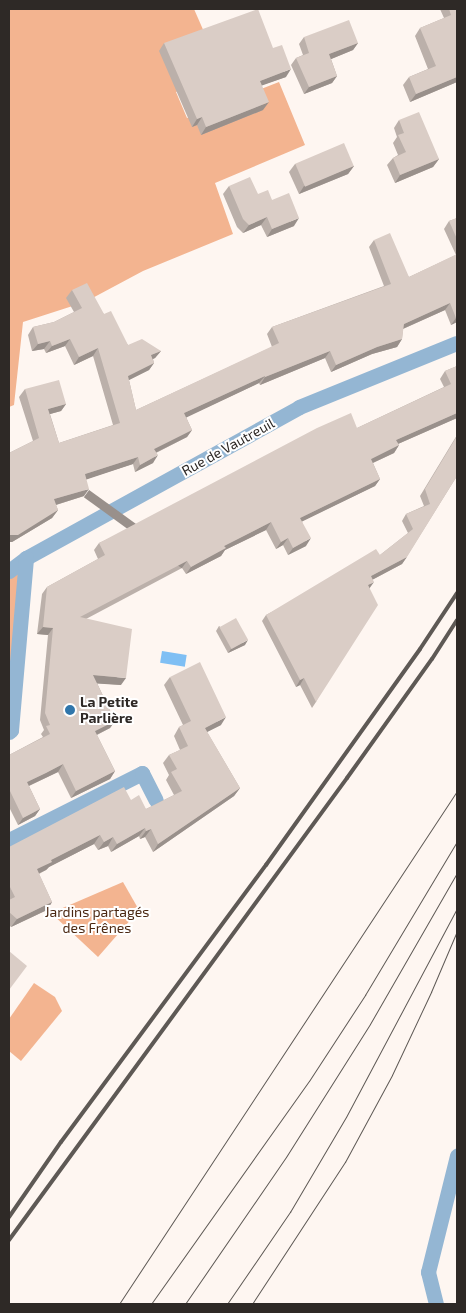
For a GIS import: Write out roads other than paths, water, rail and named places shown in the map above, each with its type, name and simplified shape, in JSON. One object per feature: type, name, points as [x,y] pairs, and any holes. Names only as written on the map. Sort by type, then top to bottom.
[{"type":"street","name":"Rue de Vautreuil","points":[[9,570],[299,407],[457,343]]},
{"type":"street","points":[[9,732],[26,562]]},
{"type":"street","points":[[9,840],[142,773],[156,800]]},
{"type":"street","points":[[436,1304],[428,1272],[457,1156]]},
{"type":"water","points":[[162,651],[187,655],[185,667],[160,663]]},
{"type":"tram line","points":[[119,1304],[457,791]]},
{"type":"tram line","points":[[151,1304],[309,1081],[365,995],[457,841]]},
{"type":"tram line","points":[[185,1304],[286,1157],[370,1024],[457,873]]},
{"type":"tram line","points":[[227,1304],[290,1212],[346,1117],[457,908]]},
{"type":"tram line","points":[[252,1304],[345,1162],[392,1075],[457,931]]},
{"type":"railway","points":[[9,1217],[61,1142],[266,865],[420,649],[457,593]]},
{"type":"railway","points":[[9,1240],[347,778],[432,659],[457,620]]},
{"type":"place","name":"La Petite Parlière","points":[[70,710]]},
{"type":"park label","name":"Jardins partagés des Frênes","points":[[97,920]]}]
